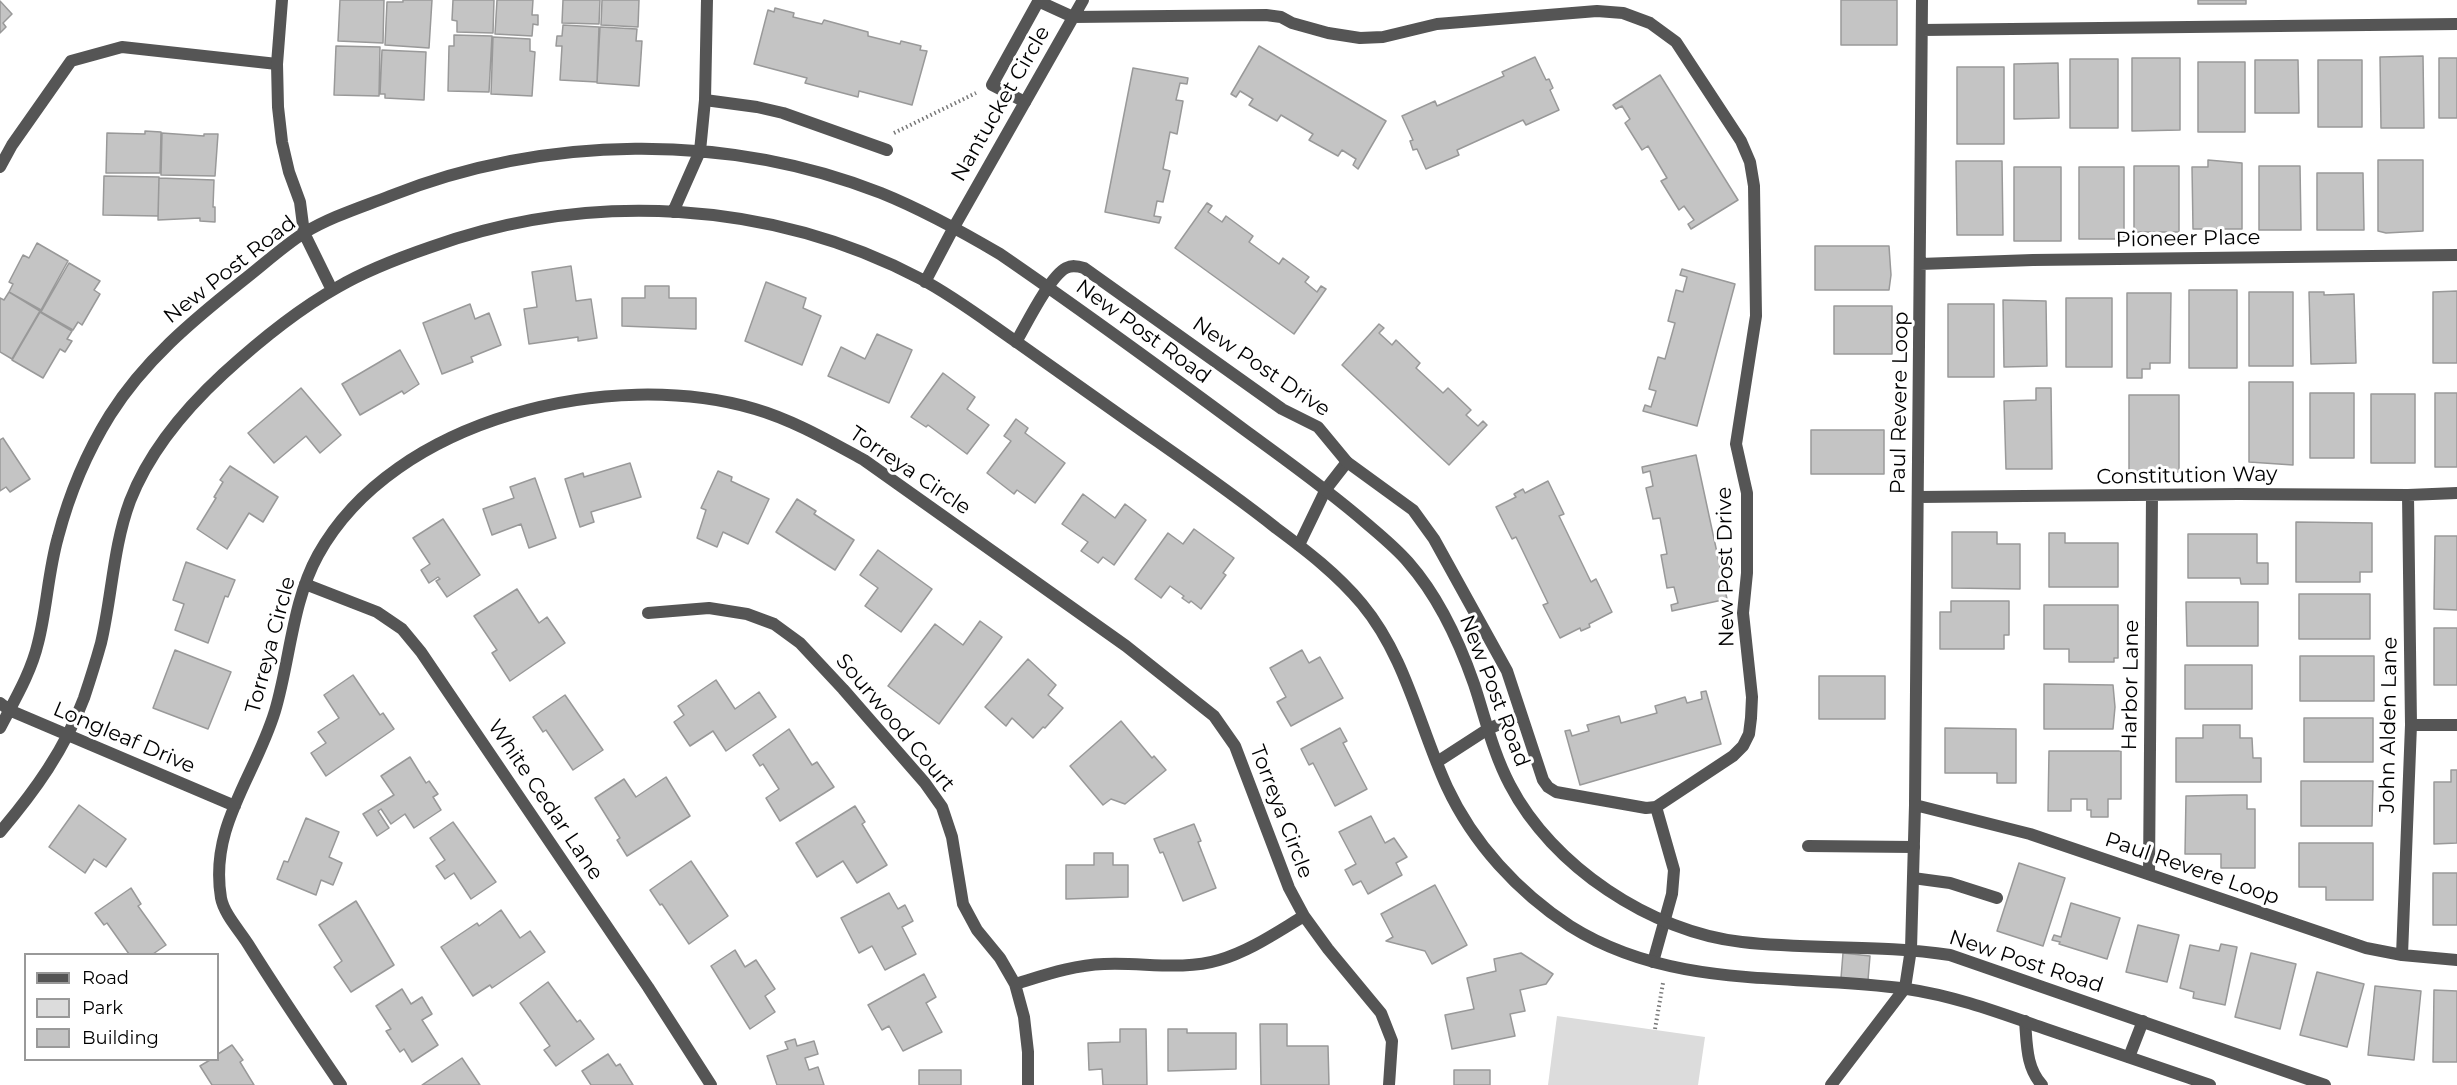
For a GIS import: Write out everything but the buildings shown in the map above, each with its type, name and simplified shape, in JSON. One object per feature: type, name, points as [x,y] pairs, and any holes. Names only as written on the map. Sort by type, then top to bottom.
[{"type":"street","points":[[282,0],[277,64],[282,142],[289,172],[300,202],[304,233],[332,290]]},
{"type":"street","points":[[673,212],[700,151],[705,100],[707,0]]},
{"type":"street","name":"Nantucket Circle","points":[[925,282],[1083,0]]},
{"type":"street","name":"Paul Revere Loop","points":[[1905,988],[1911,949],[1916,806],[1922,0]]},
{"type":"street","points":[[1025,102],[992,85],[1038,1],[1073,17]]},
{"type":"street","name":"New Post Drive","points":[[1016,342],[1048,287],[1061,271],[1068,267],[1084,268],[1282,409],[1318,427],[1347,462],[1413,510],[1434,539],[1507,671],[1543,780],[1548,787],[1568,796],[1646,808],[1656,807],[1733,756],[1749,734],[1752,697],[1743,613],[1747,573],[1747,493],[1736,444],[1756,316],[1754,186],[1750,162],[1741,141],[1676,42],[1650,22],[1623,13],[1597,11],[1437,24],[1383,38],[1360,38],[1328,33],[1266,15],[1073,17]]},
{"type":"street","points":[[1922,30],[2457,24]]},
{"type":"street","points":[[0,167],[12,145],[71,61],[122,48],[277,64]]},
{"type":"street","points":[[705,100],[758,107],[783,113],[887,150]]},
{"type":"street","name":"New Post Road","points":[[0,728],[5,707],[27,675],[38,644],[57,538],[78,477],[111,413],[140,375],[179,333],[304,233],[416,186],[501,162],[615,150],[700,151],[757,159],[839,179],[904,203],[954,227],[1000,254],[1048,287],[1326,489],[1408,561],[1426,586],[1458,644],[1510,785],[1530,817],[1557,849],[1588,877],[1612,894],[1665,922],[1704,935],[1741,942],[1911,949],[1950,956],[1988,967],[2325,1085]]},
{"type":"street","points":[[0,832],[53,764],[83,701],[100,645],[118,544],[129,503],[148,465],[170,430],[224,373],[281,325],[332,290],[359,275],[446,242],[510,224],[570,214],[610,211],[673,212],[722,216],[803,233],[857,250],[925,282],[1016,342],[1243,501],[1299,545],[1338,578],[1378,625],[1398,660],[1437,762],[1467,824],[1515,882],[1565,922],[1593,939],[1627,955],[1668,966],[1729,976],[1905,988],[1959,999],[2210,1085]]},
{"type":"street","name":"Pioneer Place","points":[[1920,264],[2033,260],[2457,255]]},
{"type":"street","name":"Torreya Circle","points":[[340,1085],[222,902],[218,865],[222,837],[266,739],[305,584],[317,557],[333,531],[352,507],[374,487],[432,449],[476,427],[543,405],[606,396],[677,396],[717,401],[756,409],[820,436],[864,460],[1126,646],[1215,716],[1235,746],[1276,859],[1304,916],[1328,950],[1382,1013],[1392,1041],[1389,1085]]},
{"type":"street","points":[[1299,545],[1326,489],[1347,462]]},
{"type":"street","name":"Constitution Way","points":[[1918,497],[2457,493]]},
{"type":"street","name":"John Alden Lane","points":[[2402,956],[2411,725],[2408,495]]},
{"type":"street","name":"Harbor Lane","points":[[2149,874],[2152,496]]},
{"type":"street","name":"White Cedar Lane","points":[[305,584],[376,612],[402,629],[421,652],[641,977],[711,1085]]},
{"type":"street","name":"Sourwood Court","points":[[648,613],[709,608],[747,614],[774,624],[800,644],[843,689],[925,783],[942,807],[952,837],[963,904],[977,930],[1000,958],[1015,984],[1024,1017],[1028,1052],[1028,1085]]},
{"type":"street","name":"Longleaf Drive","points":[[5,707],[235,806]]},
{"type":"street","points":[[1437,762],[1488,729],[1521,715]]},
{"type":"street","points":[[2411,725],[2457,725]]},
{"type":"street","name":"Paul Revere Loop","points":[[1916,806],[2030,834],[2366,948],[2402,956],[2457,960]]},
{"type":"street","points":[[1653,962],[1672,894],[1674,870],[1656,807]]},
{"type":"street","points":[[1808,846],[1914,846]]},
{"type":"street","points":[[1913,878],[1950,883],[1997,898]]},
{"type":"street","points":[[1015,984],[1068,968],[1103,963],[1188,965],[1218,960],[1251,947],[1304,916]]},
{"type":"street","points":[[1831,1085],[1905,988]]},
{"type":"street","points":[[2025,1021],[2027,1054],[2034,1075],[2042,1085]]},
{"type":"street","points":[[2129,1057],[2143,1021]]},
{"type":"path","points":[[887,150],[895,131],[992,85]]},
{"type":"path","points":[[1655,1029],[1668,966]]},
{"type":"green space","points":[[1557,1016],[1705,1037],[1698,1085],[1548,1085]]}]
